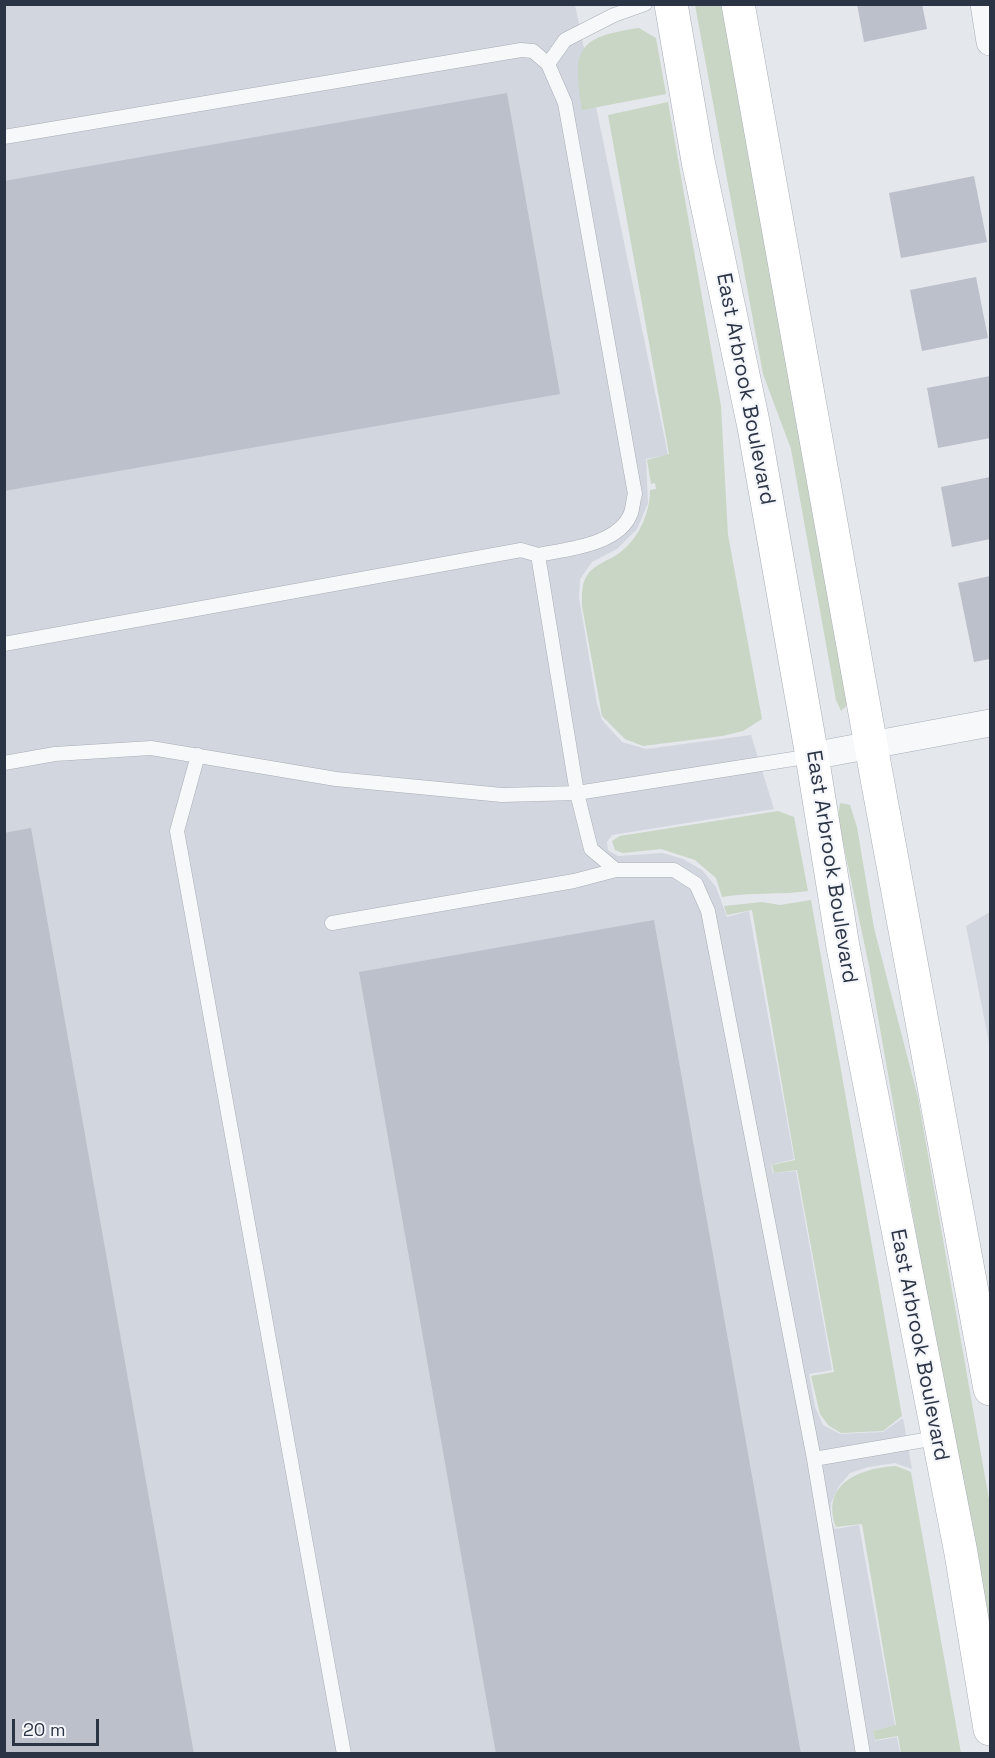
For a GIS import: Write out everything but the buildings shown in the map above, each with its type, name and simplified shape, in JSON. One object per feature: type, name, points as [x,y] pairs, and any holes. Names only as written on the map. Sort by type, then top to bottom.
[{"type":"street","name":"East Arbrook Boulevard","points":[[671,4],[698,161],[754,427],[813,756],[843,947],[936,1438],[961,1553],[990,1730]]},
{"type":"street","points":[[738,4],[871,746],[990,1389]]},
{"type":"street","points":[[984,4],[990,42]]},
{"type":"street","points":[[813,756],[990,723]]},
{"type":"lane","points":[[548,64],[565,40],[614,15],[645,4]]},
{"type":"lane","points":[[4,137],[521,50],[533,51],[548,64],[565,102],[634,494],[631,515],[614,533],[587,545],[538,555],[521,550],[4,644]]},
{"type":"lane","points":[[538,555],[577,793],[591,849],[616,870]]},
{"type":"lane","points":[[4,763],[55,754],[151,748],[348,780],[502,795],[577,793],[813,756]]},
{"type":"lane","points":[[198,755],[177,831],[344,1754]]},
{"type":"lane","points":[[332,923],[563,883],[616,870],[674,870],[696,884],[708,911],[814,1459],[863,1754]]},
{"type":"lane","points":[[814,1459],[936,1438]]},
{"type":"shaded area","points":[[5,5],[575,5],[668,455],[646,459],[648,503],[637,529],[617,549],[592,562],[580,579],[579,598],[597,704],[602,720],[622,742],[646,749],[751,735],[774,809],[612,835],[607,842],[608,850],[618,856],[663,853],[683,859],[702,870],[716,887],[727,917],[749,911],[794,1159],[771,1165],[773,1173],[796,1171],[832,1370],[809,1374],[815,1407],[823,1425],[840,1434],[883,1432],[903,1418],[912,1469],[895,1463],[868,1467],[850,1473],[839,1486],[831,1503],[830,1518],[835,1529],[859,1525],[895,1726],[873,1731],[875,1741],[897,1737],[900,1753],[5,1754]]},
{"type":"shaded area","points":[[990,912],[990,1048],[966,926]]},
{"type":"green space","points":[[695,5],[722,5],[725,15],[848,694],[846,706],[841,711],[836,700],[791,449],[763,374]]},
{"type":"green space","points":[[639,28],[656,38],[666,94],[582,110],[578,73],[583,50],[590,42],[602,36]]},
{"type":"green space","points":[[668,102],[721,406],[728,535],[762,719],[743,731],[722,736],[643,746],[625,739],[602,716],[582,606],[582,593],[584,581],[591,571],[625,548],[642,526],[648,508],[650,490],[656,489],[655,483],[651,484],[647,460],[669,454],[608,115]]},
{"type":"green space","points":[[840,803],[850,805],[857,827],[874,928],[918,1098],[990,1505],[990,1654],[869,966],[838,818]]},
{"type":"green space","points":[[778,811],[794,817],[808,891],[722,897],[716,878],[695,860],[661,849],[623,853],[615,850],[612,841],[620,836]]},
{"type":"green space","points":[[811,900],[902,1416],[883,1431],[841,1433],[828,1425],[820,1414],[811,1376],[834,1372],[797,1170],[774,1173],[772,1165],[795,1160],[752,910],[727,915],[724,906],[762,902],[780,905]]},
{"type":"green space","points":[[896,1466],[911,1472],[961,1753],[901,1753],[898,1736],[875,1740],[873,1731],[896,1725],[862,1524],[836,1527],[833,1512],[834,1499],[839,1489],[847,1481],[870,1470]]}]
